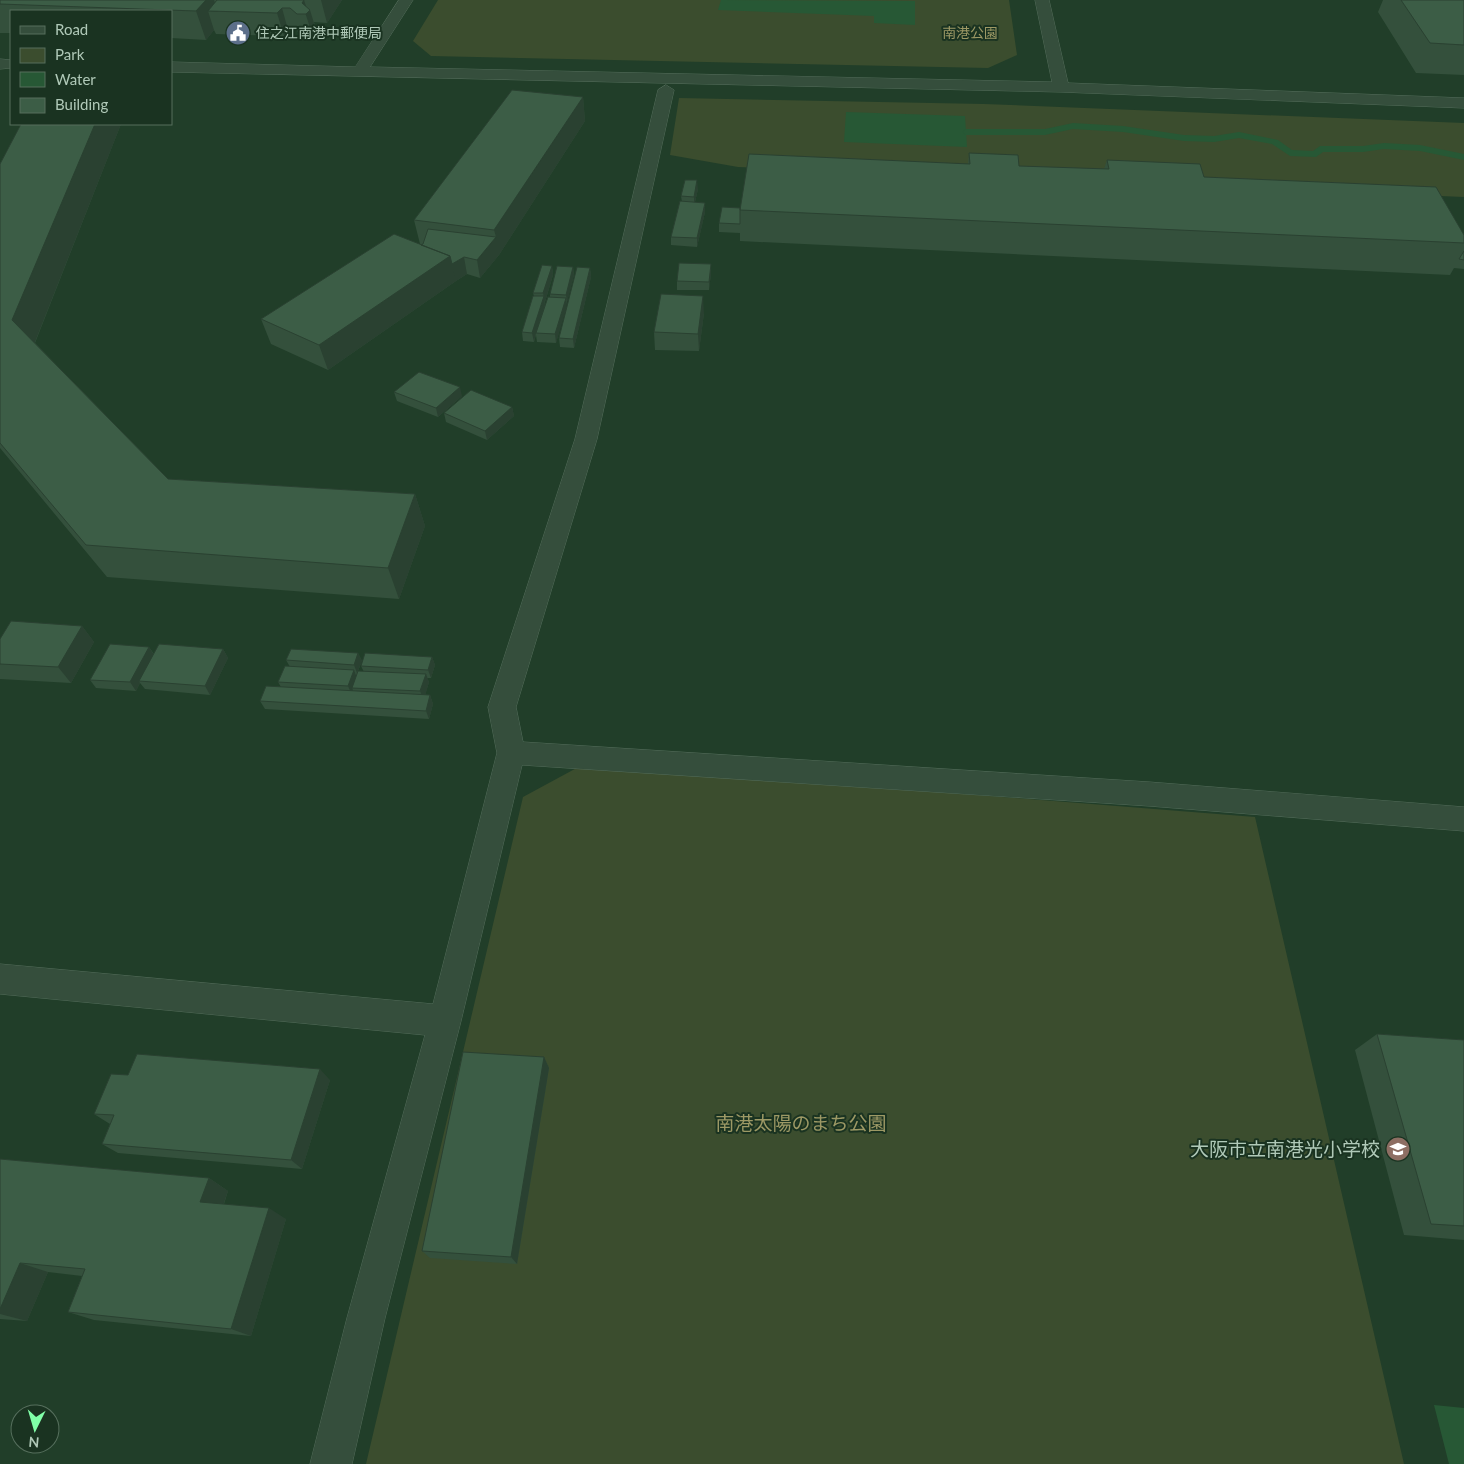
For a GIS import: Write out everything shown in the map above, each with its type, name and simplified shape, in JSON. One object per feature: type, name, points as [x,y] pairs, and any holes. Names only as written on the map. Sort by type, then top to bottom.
[{"type":"street","points":[[360,71],[406,0]]},
{"type":"street","points":[[1042,0],[1061,86]]},
{"type":"street","points":[[172,68],[1061,86],[1464,103]]},
{"type":"street","points":[[331,1464],[366,1318],[445,1022],[510,752],[502,706],[586,439],[666,90]]},
{"type":"street","points":[[510,752],[1139,793],[1464,819]]},
{"type":"street","points":[[0,979],[445,1022]]},
{"type":"green space","name":"南港公園","points":[[438,0],[1009,0],[1017,55],[988,68],[431,56],[413,41]]},
{"type":"green space","points":[[679,98],[984,104],[1464,123],[1464,197],[738,167],[670,155]]},
{"type":"green space","name":"南港太陽のまち公園","points":[[584,764],[1255,817],[1404,1464],[366,1464],[523,797]]},
{"type":"water","points":[[721,0],[915,1],[915,25],[874,23],[874,16],[718,10]]},
{"type":"water","points":[[846,112],[965,116],[967,147],[844,142]]},
{"type":"water","points":[[1434,1405],[1464,1408],[1464,1464],[1449,1464]]},
{"type":"building","points":[[0,0],[206,0],[196,11],[0,4]]},
{"type":"building","points":[[217,0],[304,0],[302,3],[310,10],[306,14],[297,14],[290,8],[282,8],[277,13],[208,11]]},
{"type":"building","points":[[1401,0],[1464,0],[1464,45],[1430,43]]},
{"type":"building","points":[[512,90],[583,97],[494,230],[414,220]]},
{"type":"building","points":[[20,125],[95,125],[12,320],[168,479],[415,494],[388,568],[86,545],[0,443],[0,164]]},
{"type":"building","points":[[969,153],[1018,155],[1019,166],[1109,169],[1107,160],[1200,164],[1204,177],[1436,187],[1464,235],[1464,243],[740,210],[749,154],[970,164]]},
{"type":"building","points":[[685,180],[697,180],[694,197],[681,196]]},
{"type":"building","points":[[680,201],[705,203],[697,238],[671,237]]},
{"type":"building","points":[[722,207],[740,208],[740,224],[719,223]]},
{"type":"building","points":[[428,229],[496,237],[477,260],[464,257],[452,264],[450,256],[421,245]]},
{"type":"building","points":[[394,234],[450,256],[319,345],[261,319]]},
{"type":"building","points":[[1464,251],[1464,260],[1459,259]]},
{"type":"building","points":[[679,263],[711,264],[709,282],[677,281]]},
{"type":"building","points":[[542,265],[552,266],[543,293],[533,293]]},
{"type":"building","points":[[557,266],[573,267],[566,295],[550,294]]},
{"type":"building","points":[[577,267],[590,268],[573,339],[559,338]]},
{"type":"building","points":[[661,294],[703,296],[698,334],[654,332]]},
{"type":"building","points":[[533,296],[544,296],[532,333],[522,332]]},
{"type":"building","points":[[548,297],[566,298],[555,334],[536,333]]},
{"type":"building","points":[[419,372],[460,387],[436,408],[394,392]]},
{"type":"building","points":[[471,390],[512,407],[485,431],[444,413]]},
{"type":"building","points":[[11,621],[82,626],[58,667],[0,664],[0,639]]},
{"type":"building","points":[[110,644],[149,647],[130,682],[90,680]]},
{"type":"building","points":[[159,644],[223,649],[205,686],[139,681]]},
{"type":"building","points":[[291,649],[358,653],[354,665],[286,660]]},
{"type":"building","points":[[365,653],[432,657],[428,670],[361,666]]},
{"type":"building","points":[[285,666],[354,670],[348,686],[278,682]]},
{"type":"building","points":[[358,671],[426,674],[420,691],[352,688]]},
{"type":"building","points":[[266,686],[430,695],[426,711],[260,701]]},
{"type":"building","points":[[1377,1034],[1464,1040],[1464,1226],[1431,1224]]},
{"type":"building","points":[[463,1052],[544,1057],[511,1257],[422,1251]]},
{"type":"building","points":[[137,1054],[320,1069],[291,1160],[102,1144],[114,1115],[94,1114],[111,1074],[128,1075]]},
{"type":"building","points":[[0,1159],[209,1178],[200,1202],[269,1208],[231,1329],[68,1312],[85,1269],[20,1263],[0,1309]]},
{"type":"waterway","points":[[966,132],[1045,132],[1073,126],[1123,129],[1184,138],[1214,139],[1239,135],[1275,142],[1290,153],[1316,154],[1320,149],[1363,149],[1384,146],[1420,148],[1464,157]]},
{"type":"place","name":"住之江南港中郵便局","points":[[238,33]]},
{"type":"place","name":"大阪市立南港光小学校","points":[[1398,1149]]}]
